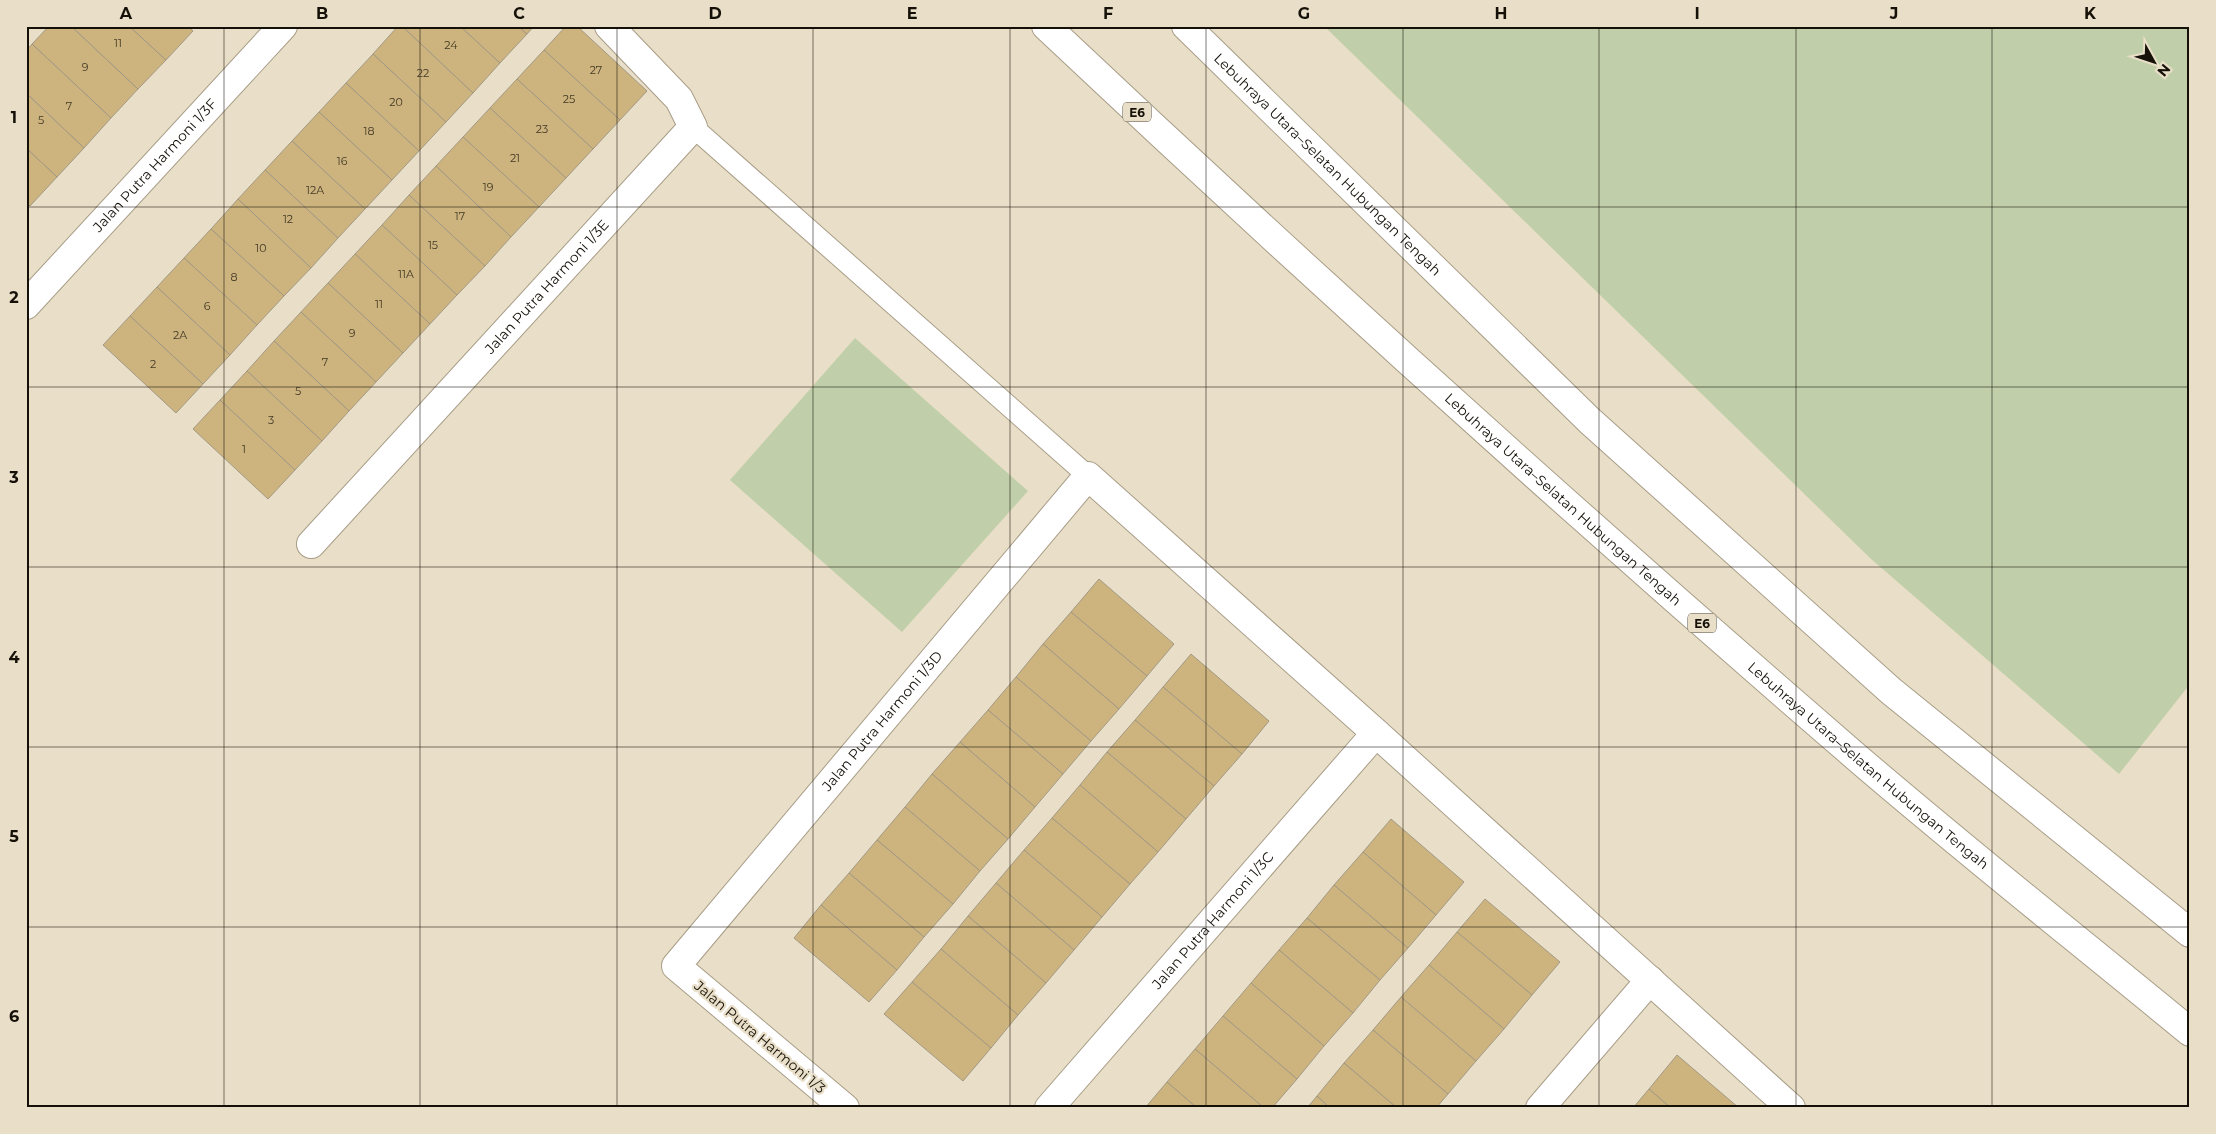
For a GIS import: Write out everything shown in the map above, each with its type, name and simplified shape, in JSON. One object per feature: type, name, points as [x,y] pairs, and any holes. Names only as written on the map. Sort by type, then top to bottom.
[{"type":"main road","name":"Jalan Putra Harmoni 1/3F","points":[[26,305],[283,26]]},
{"type":"main road","points":[[609,26],[679,99],[693,127]]},
{"type":"main road","name":"Lebuhraya Utara–Selatan Hubungan Tengah","points":[[1046,26],[1229,199],[1520,463],[1843,746],[2190,1032]]},
{"type":"main road","name":"Lebuhraya Utara–Selatan Hubungan Tengah","points":[[1186,26],[1590,421],[1891,691],[2190,933]]},
{"type":"main road","name":"Jalan Putra Harmoni 1/3E","points":[[310,544],[693,127]]},
{"type":"main road","points":[[1088,476],[1376,732],[1791,1108]]},
{"type":"main road","name":"Jalan Putra Harmoni 1/3D","points":[[676,966],[1088,476]]},
{"type":"main road","name":"Jalan Putra Harmoni 1/3C","points":[[1049,1108],[1376,732]]},
{"type":"main road","name":"Jalan Putra Harmoni 1/3","points":[[676,966],[845,1108]]},
{"type":"main road","points":[[1540,1108],[1650,980]]},
{"type":"lane","points":[[693,127],[1088,476]]},
{"type":"green space","points":[[1324,26],[2190,26],[2190,684],[2119,774],[1870,558]]},
{"type":"green space","points":[[855,338],[1028,491],[902,632],[730,480]]},
{"type":"building","points":[[49,26],[71,26],[138,89],[111,118],[32,44]]},
{"type":"building","points":[[71,26],[129,26],[166,60],[138,89]]},
{"type":"building","points":[[129,26],[188,26],[193,31],[166,60]]},
{"type":"building","points":[[398,26],[402,26],[473,93],[446,122],[373,54]]},
{"type":"building","points":[[402,26],[460,26],[500,63],[473,93]]},
{"type":"building","points":[[460,26],[518,26],[527,34],[500,63]]},
{"type":"building","points":[[518,26],[534,26],[527,34]]},
{"type":"building","points":[[566,26],[577,26],[647,91],[620,120],[544,50]]},
{"type":"building","points":[[32,44],[111,118],[84,148],[26,93],[26,51]]},
{"type":"building","points":[[544,50],[620,120],[593,149],[517,79]]},
{"type":"building","points":[[373,54],[446,122],[419,151],[346,83]]},
{"type":"building","points":[[517,79],[593,149],[566,178],[490,108]]},
{"type":"building","points":[[346,83],[419,151],[392,180],[319,112]]},
{"type":"building","points":[[26,93],[84,148],[57,177],[26,148]]},
{"type":"building","points":[[490,108],[566,178],[539,207],[463,137]]},
{"type":"building","points":[[319,112],[392,180],[365,209],[292,141]]},
{"type":"building","points":[[463,137],[539,207],[511,237],[436,166]]},
{"type":"building","points":[[292,141],[365,209],[338,238],[265,170]]},
{"type":"building","points":[[26,148],[57,177],[30,206],[26,202]]},
{"type":"building","points":[[436,166],[511,237],[485,266],[409,195]]},
{"type":"building","points":[[265,170],[338,238],[311,268],[238,199]]},
{"type":"building","points":[[409,195],[485,266],[457,295],[382,225]]},
{"type":"building","points":[[238,199],[311,268],[284,296],[211,229]]},
{"type":"building","points":[[382,225],[457,295],[430,324],[355,254]]},
{"type":"building","points":[[211,229],[284,296],[257,325],[184,258]]},
{"type":"building","points":[[355,254],[430,324],[403,353],[328,283]]},
{"type":"building","points":[[184,258],[257,325],[230,355],[157,287]]},
{"type":"building","points":[[328,283],[403,353],[376,382],[301,312]]},
{"type":"building","points":[[157,287],[230,355],[203,384],[130,316]]},
{"type":"building","points":[[301,312],[376,382],[349,411],[274,341]]},
{"type":"building","points":[[130,316],[203,384],[176,413],[103,345]]},
{"type":"building","points":[[274,341],[349,411],[322,441],[247,371]]},
{"type":"building","points":[[247,371],[322,441],[295,470],[220,400]]},
{"type":"building","points":[[220,400],[295,470],[268,499],[193,429]]},
{"type":"building","points":[[1099,579],[1174,644],[1147,676],[1071,612]]},
{"type":"building","points":[[1071,612],[1147,676],[1119,709],[1043,644]]},
{"type":"building","points":[[1043,644],[1119,709],[1091,741],[1016,677]]},
{"type":"building","points":[[1191,654],[1269,721],[1242,754],[1163,687]]},
{"type":"building","points":[[1016,677],[1091,741],[1063,774],[988,710]]},
{"type":"building","points":[[1163,687],[1242,754],[1214,786],[1135,720]]},
{"type":"building","points":[[988,710],[1063,774],[1035,807],[960,742]]},
{"type":"building","points":[[1135,720],[1214,786],[1186,819],[1107,752]]},
{"type":"building","points":[[960,742],[1035,807],[1008,839],[932,774]]},
{"type":"building","points":[[1107,752],[1186,819],[1158,852],[1080,785]]},
{"type":"building","points":[[932,774],[1008,839],[980,871],[905,807]]},
{"type":"building","points":[[1080,785],[1158,852],[1130,884],[1052,818]]},
{"type":"building","points":[[905,807],[980,871],[953,904],[877,840]]},
{"type":"building","points":[[1052,818],[1130,884],[1102,917],[1024,850]]},
{"type":"building","points":[[1391,819],[1464,882],[1436,915],[1363,852]]},
{"type":"building","points":[[877,840],[953,904],[924,937],[849,873]]},
{"type":"building","points":[[1024,850],[1102,917],[1074,950],[996,883]]},
{"type":"building","points":[[1363,852],[1436,915],[1408,948],[1334,885]]},
{"type":"building","points":[[849,873],[924,937],[897,970],[821,905]]},
{"type":"building","points":[[996,883],[1074,950],[1046,983],[968,916]]},
{"type":"building","points":[[1334,885],[1408,948],[1380,980],[1307,918]]},
{"type":"building","points":[[1485,899],[1560,962],[1532,995],[1457,932]]},
{"type":"building","points":[[821,905],[897,970],[869,1002],[794,938]]},
{"type":"building","points":[[968,916],[1046,983],[1018,1015],[941,949]]},
{"type":"building","points":[[1307,918],[1380,980],[1353,1013],[1279,950]]},
{"type":"building","points":[[1457,932],[1532,995],[1504,1029],[1429,965]]},
{"type":"building","points":[[941,949],[1018,1015],[991,1048],[912,982]]},
{"type":"building","points":[[1279,950],[1353,1013],[1324,1046],[1251,983]]},
{"type":"building","points":[[1429,965],[1504,1029],[1476,1061],[1401,997]]},
{"type":"building","points":[[912,982],[991,1048],[963,1081],[884,1014]]},
{"type":"building","points":[[1251,983],[1324,1046],[1297,1079],[1223,1016]]},
{"type":"building","points":[[1401,997],[1476,1061],[1448,1094],[1373,1030]]},
{"type":"building","points":[[1223,1016],[1297,1079],[1272,1108],[1264,1108],[1195,1049]]},
{"type":"building","points":[[1373,1030],[1448,1094],[1436,1108],[1397,1108],[1344,1063]]},
{"type":"building","points":[[1195,1049],[1264,1108],[1197,1108],[1167,1082]]},
{"type":"building","points":[[1677,1055],[1739,1108],[1671,1108],[1649,1089]]},
{"type":"building","points":[[1344,1063],[1397,1108],[1330,1108],[1317,1096]]},
{"type":"building","points":[[1167,1082],[1197,1108],[1145,1108]]},
{"type":"building","points":[[1649,1089],[1671,1108],[1633,1108]]},
{"type":"building","points":[[1317,1096],[1330,1108],[1307,1108]]}]
